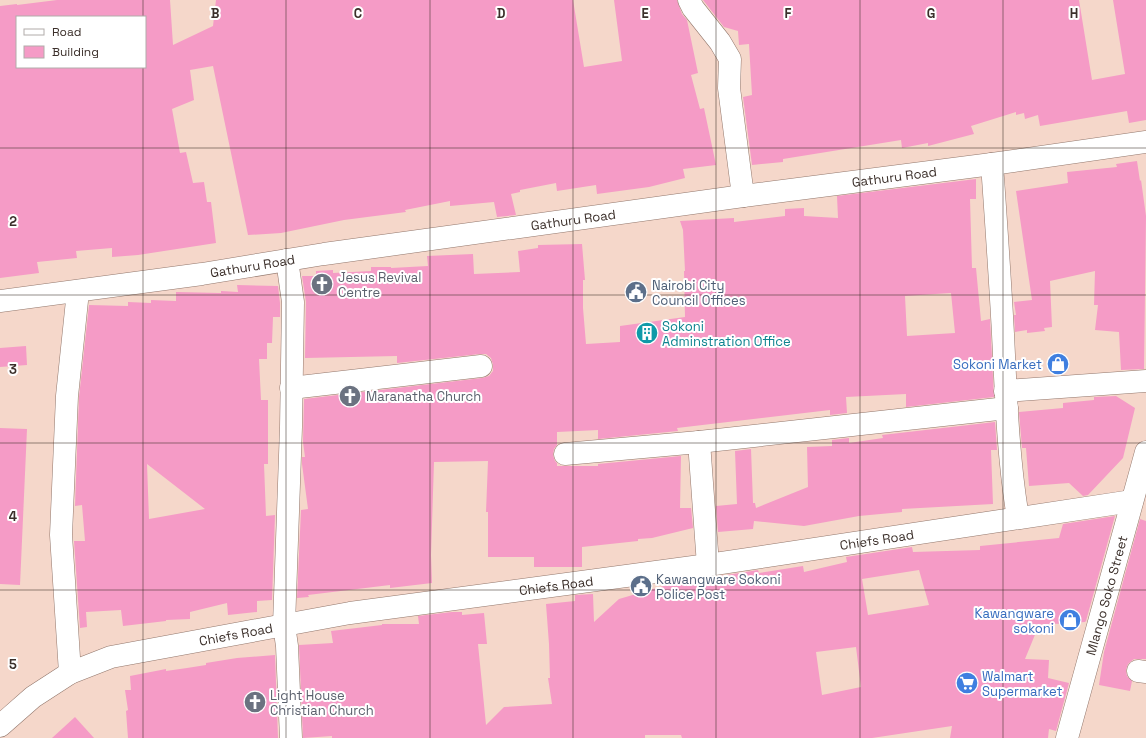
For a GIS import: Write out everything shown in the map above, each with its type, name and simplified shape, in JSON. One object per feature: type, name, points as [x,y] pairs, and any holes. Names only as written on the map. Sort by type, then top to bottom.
[{"type":"street","points":[[689,0],[693,8],[720,42],[730,59],[729,88],[743,196]]},
{"type":"street","name":"Gathuru Road","points":[[0,301],[202,274],[287,260],[743,196],[992,164],[1146,142]]},
{"type":"street","points":[[992,164],[1006,400],[1018,518]]},
{"type":"street","points":[[287,260],[293,302],[284,625],[287,646],[291,738]]},
{"type":"street","points":[[70,672],[61,535],[67,396],[78,291]]},
{"type":"street","points":[[291,388],[481,366]]},
{"type":"street","points":[[565,454],[699,442],[1146,381]]},
{"type":"street","points":[[699,442],[708,565]]},
{"type":"street","name":"Mlango Soko Street","points":[[1067,738],[1146,452]]},
{"type":"street","name":"Chiefs Road","points":[[0,726],[33,697],[70,672],[111,656],[350,613],[708,565],[1132,501]]},
{"type":"building","points":[[57,0],[170,0],[173,45],[213,26],[216,0],[573,0],[584,67],[622,61],[614,0],[677,0],[682,14],[687,20],[698,73],[691,75],[700,109],[704,108],[716,165],[683,169],[685,178],[649,187],[597,194],[596,185],[557,191],[556,183],[520,190],[520,192],[511,194],[516,215],[497,217],[494,202],[450,206],[450,201],[405,210],[406,212],[344,220],[281,233],[248,235],[213,66],[190,70],[194,100],[172,109],[180,153],[186,152],[193,183],[204,182],[207,202],[211,202],[216,243],[138,255],[112,257],[112,248],[76,251],[77,258],[37,262],[39,273],[0,278],[0,6]]},
{"type":"building","points":[[703,0],[1079,0],[1092,80],[1125,74],[1113,0],[1146,0],[1146,120],[1129,123],[1127,111],[1040,126],[1038,115],[1025,119],[1024,113],[1016,115],[1016,112],[971,126],[974,134],[928,146],[928,143],[902,148],[901,140],[783,159],[783,162],[752,165],[743,97],[752,95],[749,44],[739,45],[738,31],[724,27]]},
{"type":"building","points":[[1137,161],[1146,216],[1144,369],[1121,370],[1119,332],[1095,330],[1098,305],[1094,305],[1095,271],[1050,281],[1052,327],[1044,328],[1045,331],[1027,333],[1027,330],[1015,332],[1014,315],[1016,315],[1014,302],[1032,300],[1016,191],[1068,183],[1067,172],[1117,167],[1116,164]]},
{"type":"building","points":[[976,179],[976,199],[970,199],[972,268],[976,268],[981,321],[990,319],[994,397],[906,407],[906,394],[846,397],[847,413],[830,415],[830,410],[677,428],[678,431],[598,439],[598,430],[557,432],[557,445],[554,449],[553,455],[557,466],[598,466],[598,464],[681,456],[680,508],[691,508],[693,528],[652,538],[638,539],[638,541],[582,547],[582,567],[534,567],[534,557],[488,557],[488,512],[486,512],[488,461],[434,462],[431,555],[432,583],[390,588],[390,585],[308,595],[309,597],[297,598],[301,510],[308,509],[302,464],[302,457],[305,457],[303,442],[304,399],[482,378],[489,376],[493,371],[491,358],[486,354],[397,363],[397,356],[305,358],[306,302],[302,276],[316,276],[316,271],[333,270],[333,273],[371,271],[371,267],[391,268],[428,266],[427,256],[473,254],[474,274],[520,272],[518,251],[538,248],[538,245],[582,244],[585,280],[583,280],[583,308],[586,344],[620,342],[620,326],[685,317],[683,230],[680,221],[734,218],[734,222],[785,216],[785,209],[804,208],[804,216],[838,218],[837,196]],"holes":[[[951,293],[955,333],[907,336],[905,296]]]},
{"type":"building","points":[[237,285],[278,286],[280,303],[280,317],[273,317],[272,343],[267,343],[267,359],[259,359],[261,400],[268,400],[268,464],[264,464],[266,516],[275,515],[272,600],[257,601],[257,612],[228,615],[227,603],[190,612],[190,619],[166,620],[123,626],[121,610],[86,612],[87,627],[80,628],[74,541],[85,541],[82,505],[75,506],[79,397],[89,305],[128,306],[128,302],[151,303],[151,300],[176,301],[176,292],[238,292]],"holes":[[[147,464],[205,509],[149,519]]]},
{"type":"building","points":[[26,346],[27,365],[0,367],[0,348]]},
{"type":"building","points":[[1116,396],[1135,408],[1123,458],[1088,495],[1083,496],[1069,483],[1029,486],[1026,448],[1022,448],[1019,412],[1063,408],[1063,403],[1094,400],[1094,397]]},
{"type":"building","points":[[995,422],[997,450],[991,450],[993,504],[902,509],[902,512],[859,516],[804,526],[754,521],[753,529],[718,532],[716,506],[737,504],[735,451],[751,449],[753,503],[755,503],[756,508],[808,487],[807,447],[832,446],[832,440],[849,438],[849,443],[883,438],[882,435]]},
{"type":"building","points":[[0,428],[27,429],[20,585],[0,584]]},
{"type":"building","points":[[1115,516],[1086,621],[1039,625],[1025,659],[1049,660],[1048,678],[1069,683],[1056,731],[1049,729],[1048,738],[950,738],[952,726],[872,738],[682,738],[681,735],[645,735],[645,738],[332,738],[332,736],[303,738],[299,645],[333,643],[331,631],[382,624],[419,624],[418,616],[452,612],[462,612],[462,615],[484,613],[487,644],[478,644],[486,725],[504,707],[552,704],[548,678],[550,678],[546,604],[575,601],[575,595],[593,594],[594,622],[619,599],[667,585],[715,585],[714,577],[758,570],[759,573],[803,566],[804,572],[847,562],[846,557],[912,547],[913,552],[980,550],[980,546],[1059,538],[1063,524]],"holes":[[[919,570],[929,605],[868,615],[862,579]],[[856,647],[861,687],[822,695],[816,652]]]},
{"type":"building","points":[[1140,519],[1146,521],[1146,659],[1134,659],[1128,664],[1126,670],[1127,676],[1132,681],[1130,691],[1099,685],[1104,652]]},
{"type":"building","points":[[275,655],[278,738],[128,738],[126,711],[128,710],[125,690],[131,690],[130,676],[166,669],[166,671],[206,665],[206,663],[237,658]]},
{"type":"building","points":[[75,717],[94,738],[52,738]]},
{"type":"place","name":"Jesus Revival Centre","points":[[322,284]]},
{"type":"place","name":"Nairobi City Council Offices","points":[[636,292]]},
{"type":"place","name":"Sokoni Adminstration Office","points":[[647,333]]},
{"type":"place","name":"Sokoni Market","points":[[1058,364]]},
{"type":"place","name":"Maranatha Church","points":[[350,396]]},
{"type":"place","name":"Kawangware Sokoni Police Post","points":[[641,586]]},
{"type":"place","name":"Kawangware sokoni","points":[[1070,620]]},
{"type":"place","name":"Walmart Supermarket","points":[[967,683]]},
{"type":"place","name":"Light House Christian Church","points":[[255,702]]}]
